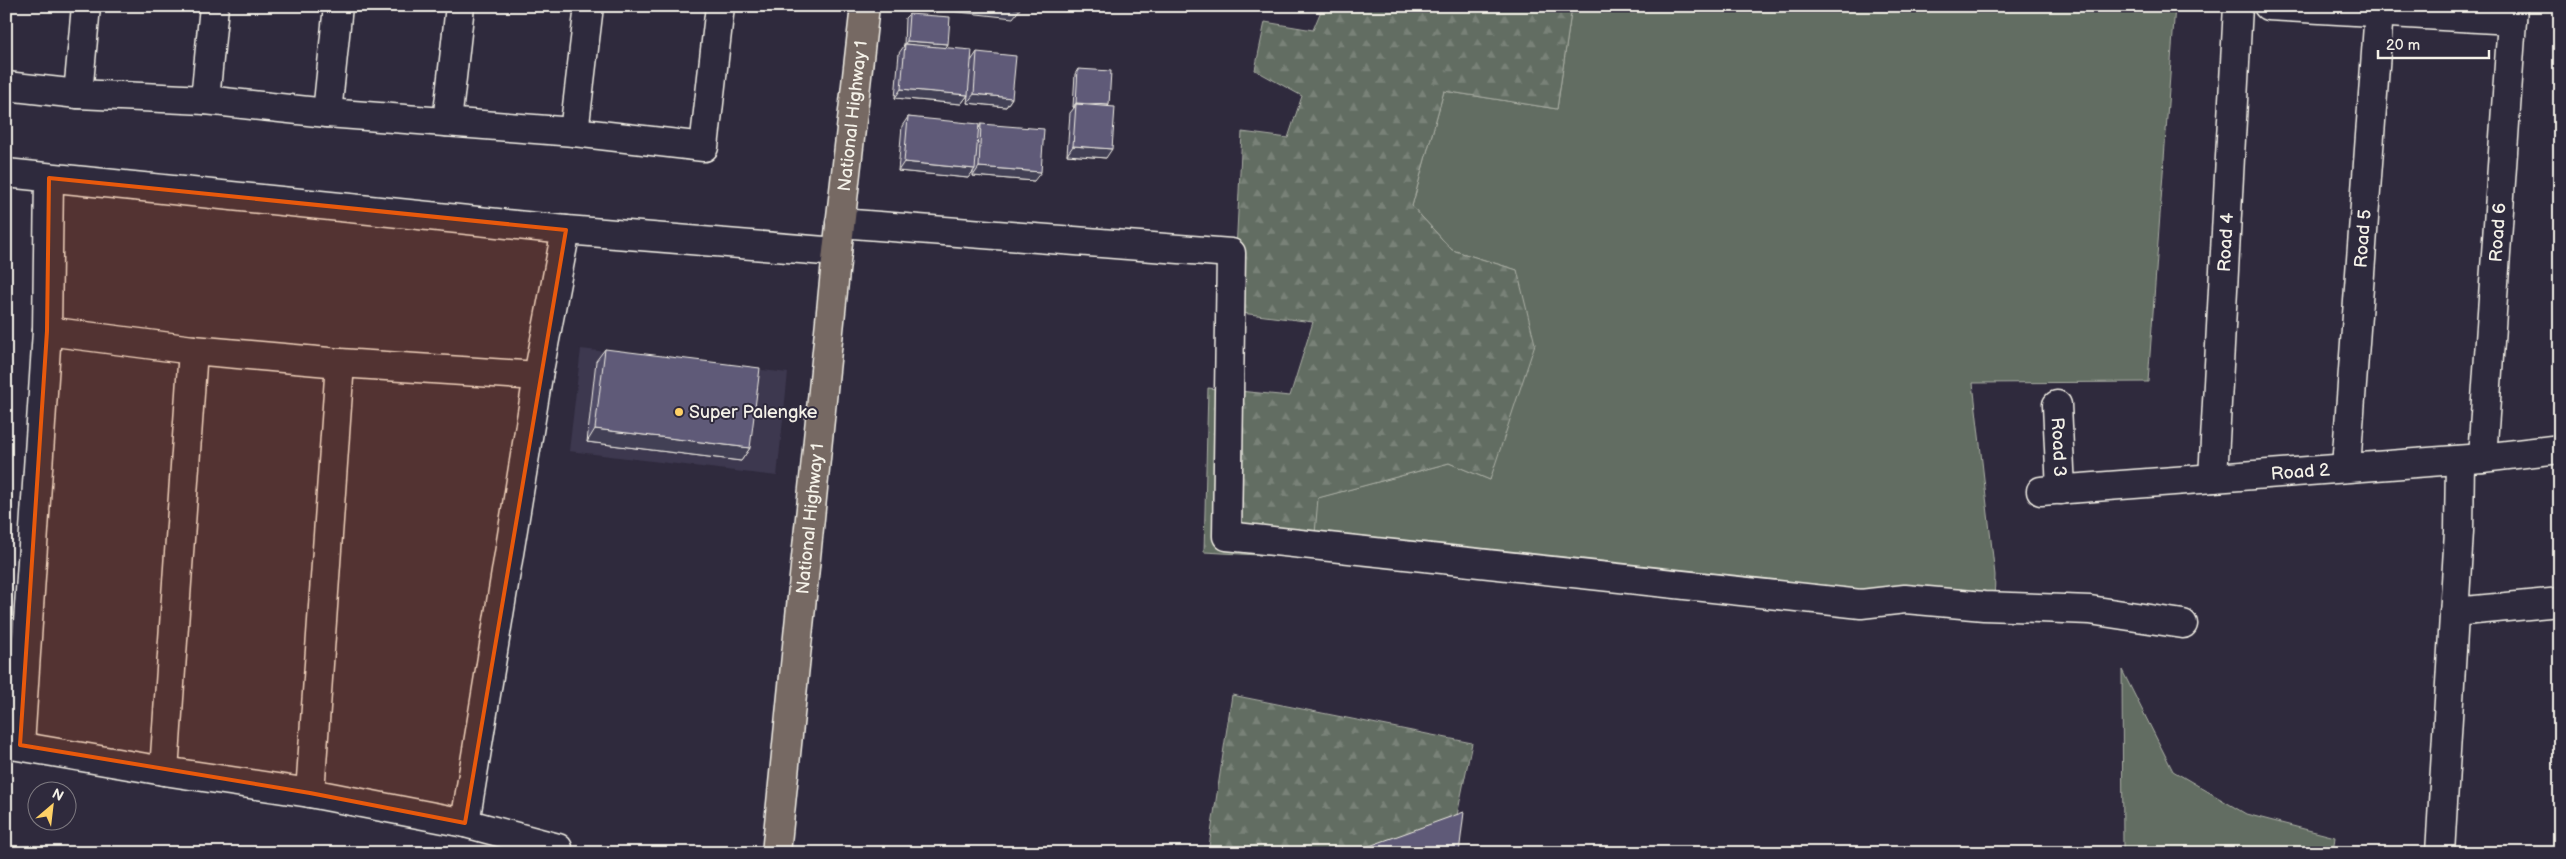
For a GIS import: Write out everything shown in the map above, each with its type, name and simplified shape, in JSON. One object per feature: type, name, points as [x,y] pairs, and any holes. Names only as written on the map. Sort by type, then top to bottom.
[{"type":"highway","name":"National Highway 1","points":[[776,853],[840,223],[865,6]]},
{"type":"street","points":[[78,94],[86,6]]},
{"type":"street","points":[[205,100],[214,6]]},
{"type":"street","points":[[328,113],[338,6]]},
{"type":"street","points":[[447,122],[460,6]]},
{"type":"street","points":[[574,132],[589,6]]},
{"type":"street","points":[[6,86],[78,94],[205,100],[328,113],[574,132],[704,147],[720,6]]},
{"type":"street","name":"Road 4","points":[[2213,478],[2238,6]]},
{"type":"street","points":[[2268,6],[2379,11],[2512,13]]},
{"type":"street","name":"Road 5","points":[[2346,467],[2379,11]]},
{"type":"street","name":"Road 6","points":[[2440,853],[2459,531],[2471,459],[2512,13]]},
{"type":"street","points":[[6,173],[566,230],[837,252]]},
{"type":"street","points":[[49,178],[47,331],[13,745],[164,771],[310,793],[465,824],[558,848]]},
{"type":"street","points":[[840,223],[1231,254],[1227,536],[1861,604],[1905,599],[1984,606],[2090,610],[2183,624]]},
{"type":"street","points":[[465,824],[538,376],[566,230]]},
{"type":"street","points":[[47,331],[194,350],[340,363],[538,376]]},
{"type":"street","points":[[164,771],[194,350]]},
{"type":"street","points":[[310,793],[340,363]]},
{"type":"street","name":"Road 3","points":[[2051,490],[2057,405]]},
{"type":"street","name":"Road 2","points":[[2051,490],[2471,459],[2560,449]]},
{"type":"street","points":[[2454,612],[2560,602]]},
{"type":"highlighted area","points":[[49,178],[566,230],[465,823],[310,793],[20,745],[47,331]]},
{"type":"shaded area","name":"Super Palengke","points":[[581,349],[788,373],[777,476],[569,451]]},
{"type":"green space","points":[[1323,6],[1572,6],[1557,109],[1444,91],[1412,206],[1452,250],[1517,270],[1535,344],[1490,480],[1449,463],[1318,498],[1313,558],[1204,552],[1208,388],[1290,396],[1313,322],[1233,312],[1242,132],[1288,138],[1302,96],[1255,70],[1265,22],[1313,30]]},
{"type":"green space","points":[[1572,6],[2175,6],[2148,382],[1973,383],[1995,575],[1994,611],[1313,558],[1317,498],[1449,463],[1490,480],[1517,270],[1452,250],[1412,206],[1444,91],[1557,109]]},
{"type":"green space","points":[[2122,670],[2173,771],[2246,814],[2335,837],[2333,853],[2123,853]]},
{"type":"green space","points":[[1232,695],[1472,743],[1455,825],[1367,853],[1208,853]]},
{"type":"building","points":[[994,6],[1020,6],[1020,9]]},
{"type":"building","points":[[909,14],[950,17],[948,44],[907,41]]},
{"type":"building","points":[[905,44],[972,50],[968,95],[901,89]]},
{"type":"building","points":[[977,52],[1016,56],[1012,98],[974,94]]},
{"type":"building","points":[[1078,69],[1111,71],[1109,105],[1076,103]]},
{"type":"building","points":[[1076,104],[1115,107],[1112,149],[1073,146]]},
{"type":"building","points":[[908,117],[979,124],[975,169],[904,162]]},
{"type":"building","points":[[981,124],[1044,129],[1041,172],[979,167]]},
{"type":"building","points":[[605,349],[760,368],[750,448],[595,429]]},
{"type":"building","points":[[1464,812],[1459,853],[1350,853]]},
{"type":"place","name":"Super Palengke","points":[[679,412]]}]
